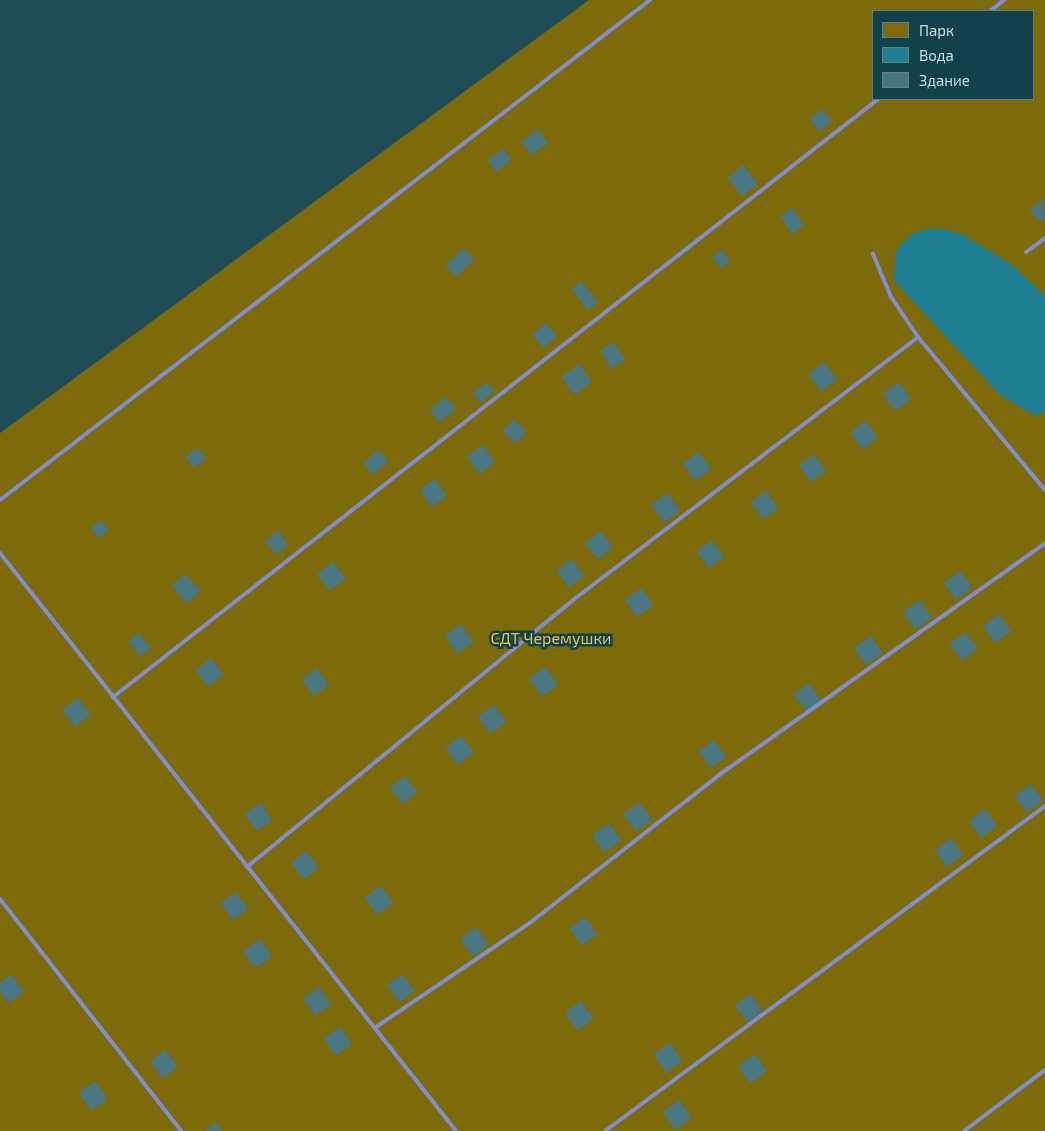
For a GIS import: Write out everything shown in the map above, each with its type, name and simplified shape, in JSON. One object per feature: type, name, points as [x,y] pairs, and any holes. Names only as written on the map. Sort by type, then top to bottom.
[{"type":"lane","points":[[0,500],[650,0]]},
{"type":"lane","points":[[991,10],[1004,0]]},
{"type":"lane","points":[[113,697],[877,100]]},
{"type":"lane","points":[[1026,252],[1045,238]]},
{"type":"lane","points":[[873,254],[891,297],[918,337],[1045,490]]},
{"type":"lane","points":[[247,867],[573,600],[918,337]]},
{"type":"lane","points":[[376,1027],[531,922],[719,775],[1045,543]]},
{"type":"lane","points":[[0,553],[247,867],[376,1027],[456,1131]]},
{"type":"lane","points":[[605,1131],[1045,806]]},
{"type":"lane","points":[[0,899],[181,1131]]},
{"type":"lane","points":[[964,1131],[1045,1070]]},
{"type":"green space","name":"СДТ Черемушки","points":[[589,0],[1045,0],[1045,1131],[0,1131],[0,433]]},
{"type":"water","points":[[938,228],[960,233],[1012,265],[1045,296],[1045,412],[1036,416],[1000,395],[894,281],[895,252],[905,240],[917,231]]},
{"type":"building","points":[[822,109],[832,122],[819,131],[809,119]]},
{"type":"building","points":[[538,129],[548,143],[531,155],[521,141]]},
{"type":"building","points":[[503,149],[511,160],[496,171],[488,160]]},
{"type":"building","points":[[743,165],[758,184],[742,196],[727,177]]},
{"type":"building","points":[[1043,199],[1045,218],[1039,222],[1029,210]]},
{"type":"building","points":[[792,208],[804,225],[792,234],[780,217]]},
{"type":"building","points":[[463,248],[474,259],[457,277],[445,266]]},
{"type":"building","points":[[722,250],[730,262],[720,268],[712,257]]},
{"type":"building","points":[[581,281],[598,302],[588,310],[571,289]]},
{"type":"building","points":[[546,323],[557,336],[543,348],[532,335]]},
{"type":"building","points":[[613,342],[625,359],[612,368],[600,351]]},
{"type":"building","points":[[824,362],[837,380],[821,392],[808,374]]},
{"type":"building","points":[[579,364],[592,382],[574,395],[561,377]]},
{"type":"building","points":[[486,382],[494,391],[481,403],[473,394]]},
{"type":"building","points":[[899,382],[911,399],[895,411],[883,393]]},
{"type":"building","points":[[446,397],[456,410],[439,423],[429,410]]},
{"type":"building","points":[[514,419],[527,432],[515,444],[502,431]]},
{"type":"building","points":[[865,421],[878,438],[862,449],[850,432]]},
{"type":"building","points":[[483,445],[495,462],[479,474],[467,456]]},
{"type":"building","points":[[198,448],[206,460],[193,468],[186,456]]},
{"type":"building","points":[[378,450],[388,461],[373,475],[363,463]]},
{"type":"building","points":[[699,452],[711,469],[695,481],[683,463]]},
{"type":"building","points":[[814,454],[826,471],[810,482],[798,465]]},
{"type":"building","points":[[435,479],[447,496],[431,507],[419,490]]},
{"type":"building","points":[[766,491],[778,508],[762,519],[750,502]]},
{"type":"building","points":[[667,493],[680,511],[664,523],[651,505]]},
{"type":"building","points":[[100,520],[109,530],[99,538],[90,529]]},
{"type":"building","points":[[278,531],[288,545],[275,554],[265,540]]},
{"type":"building","points":[[600,531],[613,548],[597,559],[585,542]]},
{"type":"building","points":[[712,540],[724,557],[708,568],[696,551]]},
{"type":"building","points":[[572,559],[584,576],[568,587],[556,570]]},
{"type":"building","points":[[333,562],[346,579],[330,591],[317,574]]},
{"type":"building","points":[[960,571],[972,588],[956,600],[944,582]]},
{"type":"building","points":[[185,574],[200,591],[187,603],[171,586]]},
{"type":"building","points":[[641,588],[653,605],[637,617],[625,599]]},
{"type":"building","points":[[920,600],[932,618],[915,630],[903,612]]},
{"type":"building","points":[[999,614],[1011,631],[995,643],[983,625]]},
{"type":"building","points":[[461,624],[473,642],[457,653],[444,635]]},
{"type":"building","points":[[965,632],[978,649],[962,661],[949,644]]},
{"type":"building","points":[[139,633],[151,648],[140,657],[128,642]]},
{"type":"building","points":[[871,636],[883,653],[866,665],[854,648]]},
{"type":"building","points":[[211,658],[224,675],[208,687],[195,670]]},
{"type":"building","points":[[545,667],[558,685],[542,697],[529,679]]},
{"type":"building","points":[[317,668],[329,685],[313,696],[301,679]]},
{"type":"building","points":[[809,683],[821,700],[805,711],[793,694]]},
{"type":"building","points":[[78,698],[91,715],[75,727],[62,710]]},
{"type":"building","points":[[494,705],[506,722],[490,734],[478,716]]},
{"type":"building","points":[[461,736],[474,753],[458,765],[445,748]]},
{"type":"building","points":[[714,740],[726,757],[710,768],[698,751]]},
{"type":"building","points":[[405,776],[418,793],[402,804],[390,787]]},
{"type":"building","points":[[1031,784],[1043,801],[1027,813],[1015,795]]},
{"type":"building","points":[[639,802],[652,820],[636,832],[623,814]]},
{"type":"building","points":[[260,803],[272,820],[256,831],[244,814]]},
{"type":"building","points":[[985,809],[997,826],[981,838],[969,820]]},
{"type":"building","points":[[609,823],[621,840],[604,852],[592,835]]},
{"type":"building","points":[[951,838],[963,855],[947,867],[935,849]]},
{"type":"building","points":[[306,851],[319,868],[303,879],[291,862]]},
{"type":"building","points":[[381,886],[393,903],[377,915],[365,897]]},
{"type":"building","points":[[236,892],[248,909],[232,920],[220,903]]},
{"type":"building","points":[[585,917],[597,934],[581,945],[569,928]]},
{"type":"building","points":[[476,927],[489,945],[473,957],[460,939]]},
{"type":"building","points":[[260,939],[272,956],[255,968],[243,951]]},
{"type":"building","points":[[11,974],[24,992],[8,1003],[0,992],[0,983]]},
{"type":"building","points":[[402,974],[415,991],[399,1002],[387,985]]},
{"type":"building","points":[[319,987],[331,1004],[315,1016],[303,998]]},
{"type":"building","points":[[750,994],[763,1011],[747,1022],[735,1005]]},
{"type":"building","points":[[581,1001],[593,1019],[577,1030],[564,1012]]},
{"type":"building","points":[[340,1027],[352,1044],[336,1056],[324,1038]]},
{"type":"building","points":[[670,1043],[682,1061],[666,1072],[653,1054]]},
{"type":"building","points":[[165,1050],[178,1067],[162,1078],[150,1061]]},
{"type":"building","points":[[755,1054],[767,1071],[750,1083],[738,1066]]},
{"type":"building","points":[[95,1081],[107,1099],[91,1110],[78,1092]]},
{"type":"building","points":[[679,1100],[691,1118],[675,1129],[662,1111]]},
{"type":"building","points":[[216,1122],[222,1131],[204,1131]]}]
